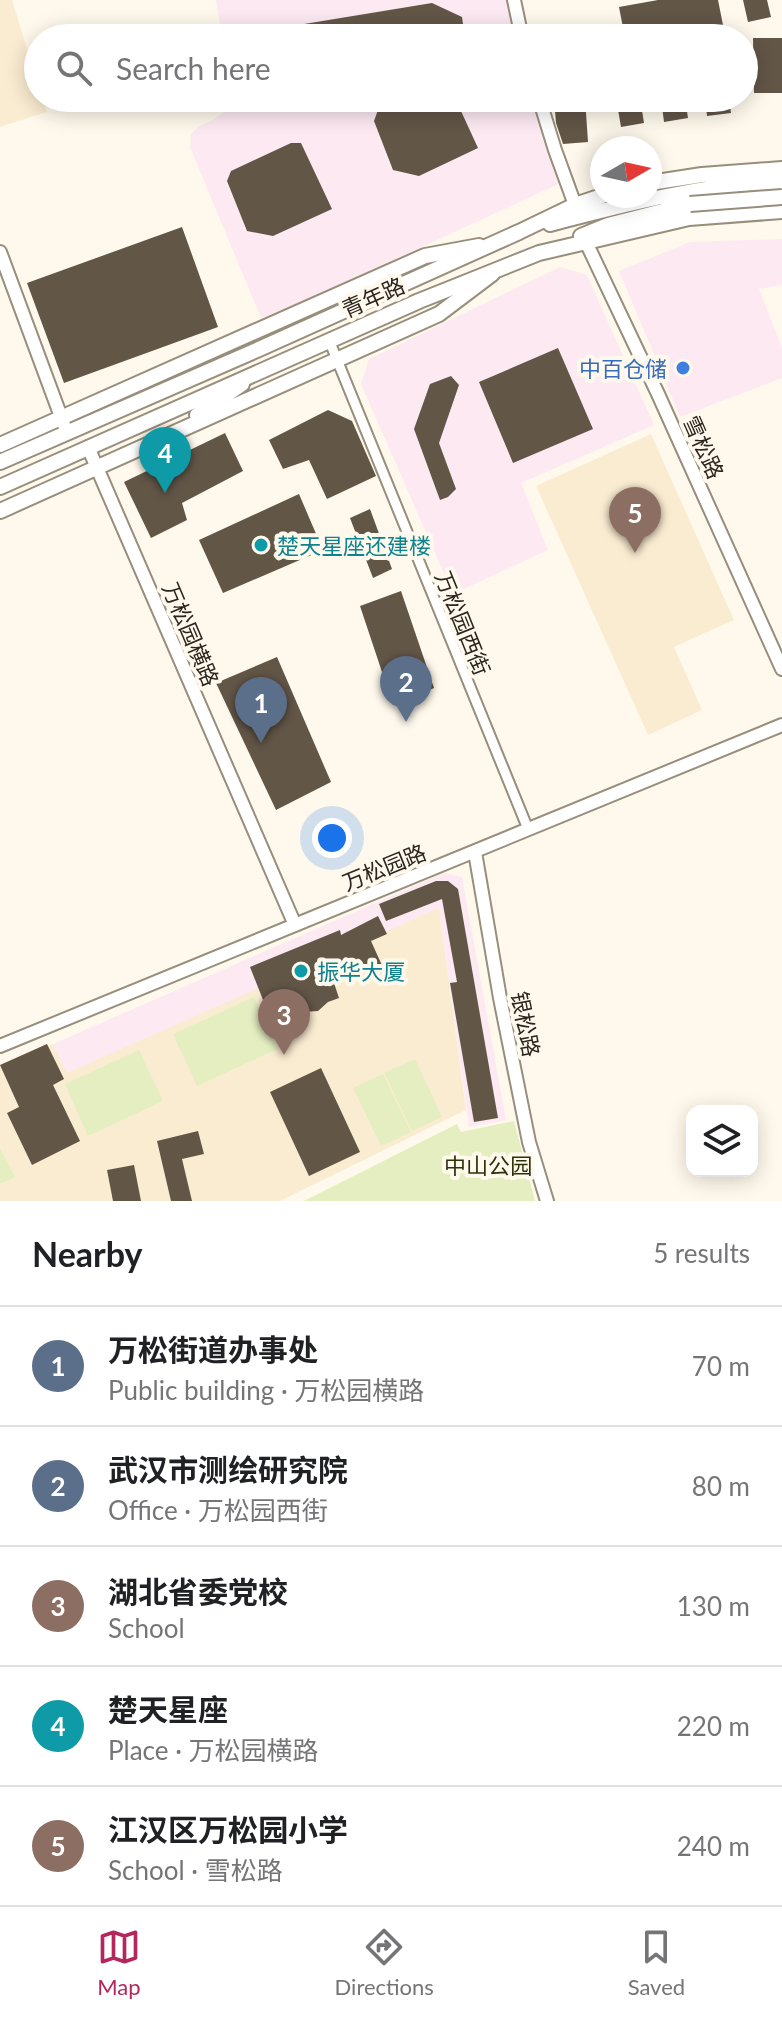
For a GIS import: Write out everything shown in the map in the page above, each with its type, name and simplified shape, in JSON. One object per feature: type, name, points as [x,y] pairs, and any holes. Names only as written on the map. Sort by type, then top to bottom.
[{"type":"main road","points":[[662,181],[782,169]]},
{"type":"main road","points":[[539,253],[608,225],[733,184],[782,182]]},
{"type":"main road","points":[[519,232],[604,210],[690,198],[782,197]]},
{"type":"main road","name":"青年路","points":[[0,462],[590,200]]},
{"type":"main road","name":"青年路","points":[[0,487],[329,340],[539,253],[689,218],[782,211]]},
{"type":"main road","points":[[0,445],[425,256],[491,244]]},
{"type":"main road","points":[[0,511],[439,314],[499,269]]},
{"type":"main road","points":[[140,382],[259,349]]},
{"type":"main road","points":[[163,437],[267,367]]},
{"type":"street","points":[[514,0],[519,24]]},
{"type":"street","points":[[543,112],[575,205]]},
{"type":"street","name":"雪松路","points":[[586,242],[782,669]]},
{"type":"street","points":[[0,252],[67,433]]},
{"type":"street","name":"万松园西街","points":[[329,340],[528,829]]},
{"type":"street","name":"万松园横路","points":[[88,447],[295,925]]},
{"type":"street","name":"万松园路","points":[[0,1046],[782,725]]},
{"type":"street","name":"银松路","points":[[475,852],[529,1142],[547,1201]]},
{"type":"shaded area","points":[[0,0],[12,0],[24,39],[24,112],[47,112],[0,127]]},
{"type":"shaded area","points":[[216,0],[507,0],[511,24],[220,24]]},
{"type":"shaded area","points":[[224,112],[536,112],[561,183],[261,318],[190,147],[191,134],[199,126]]},
{"type":"shaded area","points":[[782,239],[782,285],[759,289],[782,348],[782,378],[680,417],[619,271],[690,242]]},
{"type":"shaded area","points":[[560,267],[587,275],[654,425],[521,483],[548,550],[453,594],[361,384],[369,359]]},
{"type":"shaded area","points":[[651,434],[734,620],[674,647],[702,710],[648,735],[536,486]]},
{"type":"shaded area","points":[[444,873],[462,877],[506,1120],[469,1127],[439,909],[66,1074],[53,1044]]},
{"type":"shaded area","points":[[439,908],[466,1110],[280,1201],[0,1201],[0,1065],[53,1044],[67,1073]]},
{"type":"green space","points":[[254,997],[277,1049],[197,1086],[173,1034]]},
{"type":"green space","points":[[139,1050],[163,1101],[88,1136],[65,1084]]},
{"type":"green space","points":[[415,1059],[442,1117],[412,1131],[384,1073]]},
{"type":"green space","points":[[383,1074],[411,1132],[381,1146],[353,1088]]},
{"type":"green space","name":"中山公园","points":[[514,1121],[535,1201],[304,1201],[457,1124],[461,1132]]},
{"type":"green space","points":[[0,1148],[15,1177],[0,1184]]},
{"type":"building","points":[[658,0],[718,0],[723,24],[622,24],[619,7]]},
{"type":"building","points":[[743,0],[767,0],[771,17],[748,22]]},
{"type":"building","points":[[432,3],[462,17],[463,24],[304,24]]},
{"type":"building","points":[[758,38],[782,38],[782,93],[758,93]]},
{"type":"building","points":[[377,112],[461,112],[478,148],[419,176],[393,170],[374,121]]},
{"type":"building","points":[[555,112],[586,112],[588,142],[563,144]]},
{"type":"building","points":[[618,112],[642,112],[644,123],[621,127]]},
{"type":"building","points":[[663,112],[687,112],[688,118],[664,122]]},
{"type":"building","points":[[707,112],[731,112],[731,113],[707,116]]},
{"type":"building","points":[[291,143],[301,143],[332,209],[273,236],[247,231],[227,181],[231,171]]},
{"type":"building","points":[[182,227],[218,327],[64,383],[27,283]]},
{"type":"building","points":[[558,348],[593,429],[513,463],[479,382]]},
{"type":"building","points":[[451,376],[459,385],[439,443],[456,489],[440,500],[414,429],[430,384]]},
{"type":"building","points":[[328,410],[352,421],[376,476],[327,499],[309,460],[283,469],[269,440]]},
{"type":"building","points":[[225,433],[243,471],[182,503],[187,520],[151,538],[124,482]]},
{"type":"building","name":"楚天星座还建楼","points":[[299,494],[323,550],[223,593],[199,540]]},
{"type":"building","points":[[370,509],[392,569],[373,578],[350,518]]},
{"type":"building","points":[[401,591],[434,688],[393,705],[360,606]]},
{"type":"building","points":[[277,657],[331,782],[276,810],[216,683]]},
{"type":"building","points":[[436,881],[448,881],[458,889],[498,1118],[474,1122],[450,983],[457,982],[442,899],[386,921],[379,904]]},
{"type":"building","name":"振华大厦","points":[[378,916],[387,934],[371,941],[385,972],[364,982],[359,973],[334,983],[339,998],[318,1011],[293,1016],[287,1002],[267,1010],[250,967],[340,930],[341,935]]},
{"type":"building","points":[[47,1044],[64,1079],[53,1085],[80,1141],[32,1165],[7,1113],[19,1107],[0,1065]]},
{"type":"building","points":[[321,1068],[360,1152],[309,1176],[270,1092]]},
{"type":"building","points":[[198,1131],[204,1154],[182,1159],[192,1201],[171,1201],[157,1141]]},
{"type":"building","points":[[134,1165],[141,1201],[113,1201],[107,1170]]},
{"type":"place","name":"中百仓储","points":[[683,368]]},
{"type":"place","name":"楚天星座","points":[[165,493]]},
{"type":"place","name":"楚天星座还建楼","points":[[261,545]]},
{"type":"place","name":"江汉区万松园小学","points":[[635,553]]},
{"type":"place","name":"武汉市测绘研究院","points":[[406,722]]},
{"type":"place","name":"万松街道办事处","points":[[261,743]]},
{"type":"place","name":"振华大厦","points":[[301,971]]},
{"type":"place","name":"湖北省委党校","points":[[284,1055]]}]
